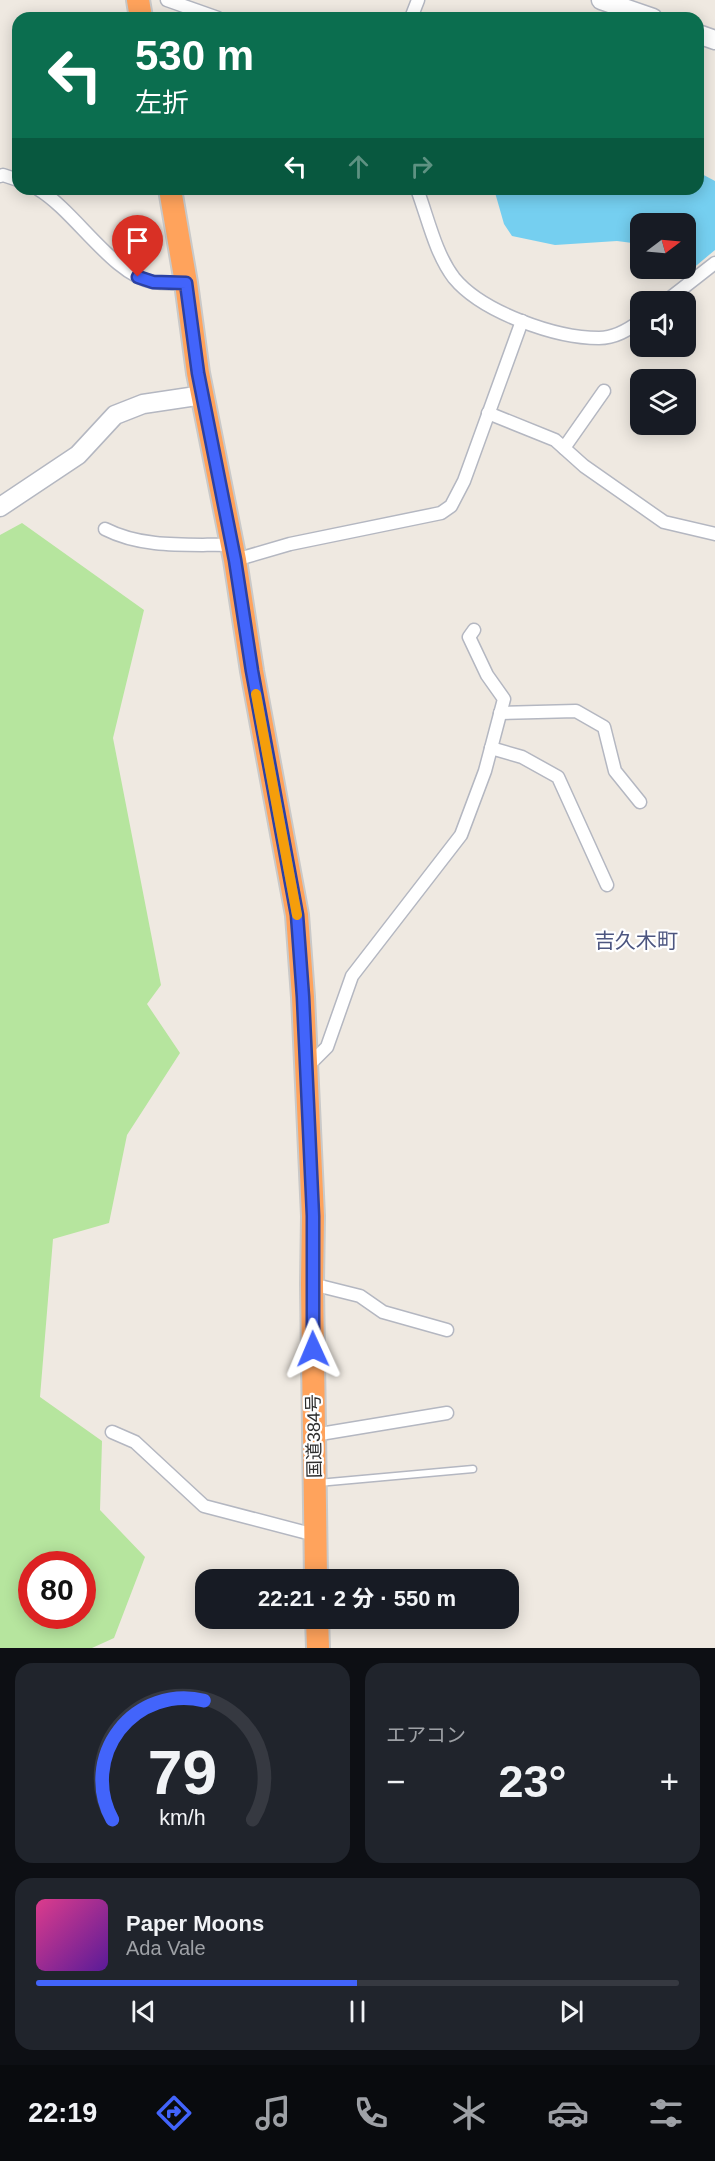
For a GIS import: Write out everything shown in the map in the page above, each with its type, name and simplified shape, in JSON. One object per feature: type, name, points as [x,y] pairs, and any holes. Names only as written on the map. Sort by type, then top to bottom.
[{"type":"highway","name":"国道384号","points":[[171,195],[198,373],[234,552],[252,671],[297,915],[313,1216],[316,1569]]},
{"type":"highway","points":[[317,1629],[318,1648]]},
{"type":"street","points":[[167,0],[201,12]]},
{"type":"street","points":[[601,0],[636,12]]},
{"type":"street","points":[[45,195],[121,266],[138,277],[153,282],[186,283]]},
{"type":"street","points":[[419,195],[441,256],[454,277],[473,297],[492,309],[565,334],[600,338],[626,332],[630,329]]},
{"type":"street","points":[[679,291],[715,263]]},
{"type":"street","points":[[105,529],[155,544],[234,552],[290,544],[441,513],[451,506],[464,481],[522,321]]},
{"type":"street","points":[[564,448],[604,391]]},
{"type":"street","points":[[1,503],[78,455],[115,415],[143,404],[203,395]]},
{"type":"street","points":[[488,413],[555,440],[584,466],[664,522],[715,534]]},
{"type":"street","points":[[306,1068],[327,1047],[352,976],[461,835],[485,771],[504,699],[488,675],[469,637],[474,630]]},
{"type":"street","points":[[500,713],[576,711],[604,727],[615,771],[640,802]]},
{"type":"street","points":[[491,748],[522,757],[558,777],[607,885]]},
{"type":"street","points":[[312,1284],[360,1296],[383,1312],[447,1330]]},
{"type":"street","points":[[314,1435],[447,1413]]},
{"type":"street","points":[[112,1432],[135,1442],[204,1506],[315,1535]]},
{"type":"lane","points":[[315,1483],[472,1469]]},
{"type":"green space","points":[[22,523],[144,610],[113,738],[161,985],[147,1004],[180,1053],[127,1135],[109,1223],[53,1239],[40,1397],[102,1441],[100,1510],[145,1557],[114,1638],[92,1648],[0,1648],[0,535]]},
{"type":"water","points":[[704,175],[715,181],[715,250],[696,266],[696,213],[630,213],[630,243],[617,241],[555,245],[512,236],[504,224],[496,195],[704,195]]},
{"type":"slow traffic","points":[[256,694],[297,915]]},
{"type":"district","name":"吉久木町","points":[[636,941]]},
{"type":"route","points":[[138,277],[153,282],[186,283],[198,373],[235,560],[252,671],[297,915],[313,1216],[313,1349]]}]
